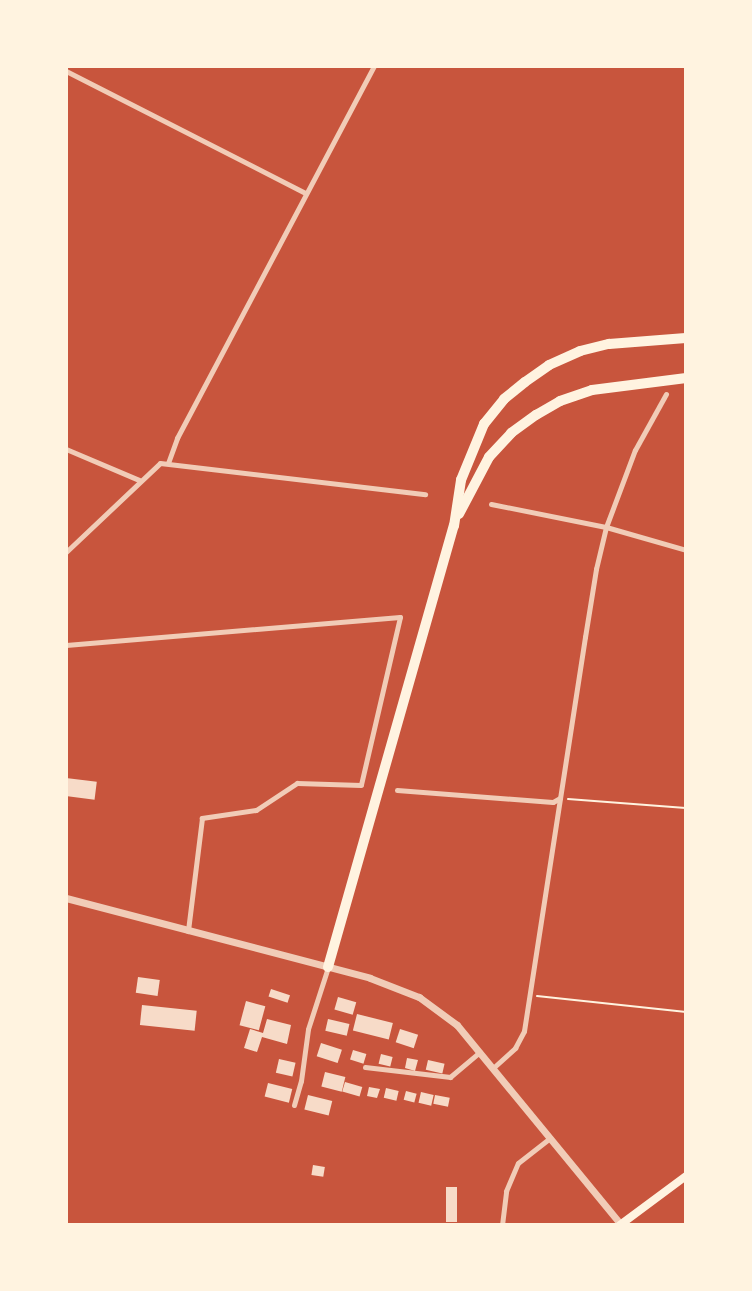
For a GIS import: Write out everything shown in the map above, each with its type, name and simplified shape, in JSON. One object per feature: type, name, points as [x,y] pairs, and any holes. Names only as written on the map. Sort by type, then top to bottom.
[{"type":"highway","points":[[328,967],[454,525],[461,480],[484,424],[504,399],[525,382],[549,365],[580,351],[609,344],[686,338]]},
{"type":"highway","points":[[454,525],[489,457],[511,433],[536,415],[560,401],[591,390],[686,378]]},
{"type":"main road","points":[[620,1225],[686,1176]]},
{"type":"street","points":[[168,463],[177,438],[374,66]]},
{"type":"street","points":[[66,71],[305,194]]},
{"type":"street","points":[[493,1068],[522,1039],[596,569],[606,527],[635,450],[666,394]]},
{"type":"street","points":[[66,449],[139,480]]},
{"type":"street","points":[[66,552],[139,480],[160,463],[425,494]]},
{"type":"street","points":[[491,504],[606,527],[686,550]]},
{"type":"street","points":[[66,645],[400,617],[361,785],[297,783],[256,810],[202,818],[188,931]]},
{"type":"street","points":[[397,790],[553,802],[560,798]]},
{"type":"street","points":[[66,898],[370,978],[418,997],[457,1025],[620,1225]]},
{"type":"street","points":[[294,1105],[301,1081],[308,1029],[328,967]]},
{"type":"street","points":[[365,1067],[450,1077],[480,1052]]},
{"type":"street","points":[[502,1225],[506,1191],[518,1162],[549,1138]]},
{"type":"path","points":[[560,798],[686,808]]},
{"type":"path","points":[[530,995],[686,1012]]},
{"type":"building","points":[[66,778],[97,782],[95,800],[66,796]]},
{"type":"building","points":[[138,977],[160,980],[158,996],[136,993]]},
{"type":"building","points":[[271,989],[290,995],[288,1003],[269,997]]},
{"type":"building","points":[[338,997],[356,1002],[353,1015],[334,1009]]},
{"type":"building","points":[[246,1001],[265,1006],[259,1030],[240,1025]]},
{"type":"building","points":[[142,1005],[197,1011],[195,1031],[140,1025]]},
{"type":"building","points":[[357,1014],[393,1023],[389,1039],[353,1030]]},
{"type":"building","points":[[267,1019],[291,1025],[287,1044],[262,1037],[257,1052],[244,1048],[250,1029],[263,1033]]},
{"type":"building","points":[[328,1019],[349,1024],[347,1036],[325,1031]]},
{"type":"building","points":[[400,1029],[418,1035],[414,1048],[396,1042]]},
{"type":"building","points":[[321,1043],[342,1050],[338,1063],[317,1056]]},
{"type":"building","points":[[353,1050],[366,1054],[363,1064],[350,1060]]},
{"type":"building","points":[[381,1054],[393,1057],[390,1067],[379,1064]]},
{"type":"building","points":[[407,1058],[418,1060],[415,1071],[405,1068]]},
{"type":"building","points":[[279,1059],[296,1063],[292,1076],[276,1073]]},
{"type":"building","points":[[428,1060],[445,1064],[442,1074],[426,1070]]},
{"type":"building","points":[[325,1072],[345,1077],[342,1092],[321,1087]]},
{"type":"building","points":[[345,1082],[362,1087],[360,1097],[342,1092]]},
{"type":"building","points":[[268,1083],[292,1089],[289,1103],[265,1097]]},
{"type":"building","points":[[369,1087],[380,1089],[377,1098],[367,1096]]},
{"type":"building","points":[[386,1088],[399,1091],[396,1101],[384,1098]]},
{"type":"building","points":[[406,1091],[417,1094],[414,1103],[404,1100]]},
{"type":"building","points":[[421,1092],[434,1095],[431,1106],[419,1103]]},
{"type":"building","points":[[308,1095],[332,1101],[329,1116],[304,1110]]},
{"type":"building","points":[[435,1095],[450,1098],[448,1107],[433,1104]]},
{"type":"building","points":[[313,1165],[325,1167],[323,1177],[311,1175]]},
{"type":"building","points":[[446,1187],[457,1187],[457,1222],[446,1222]]}]
